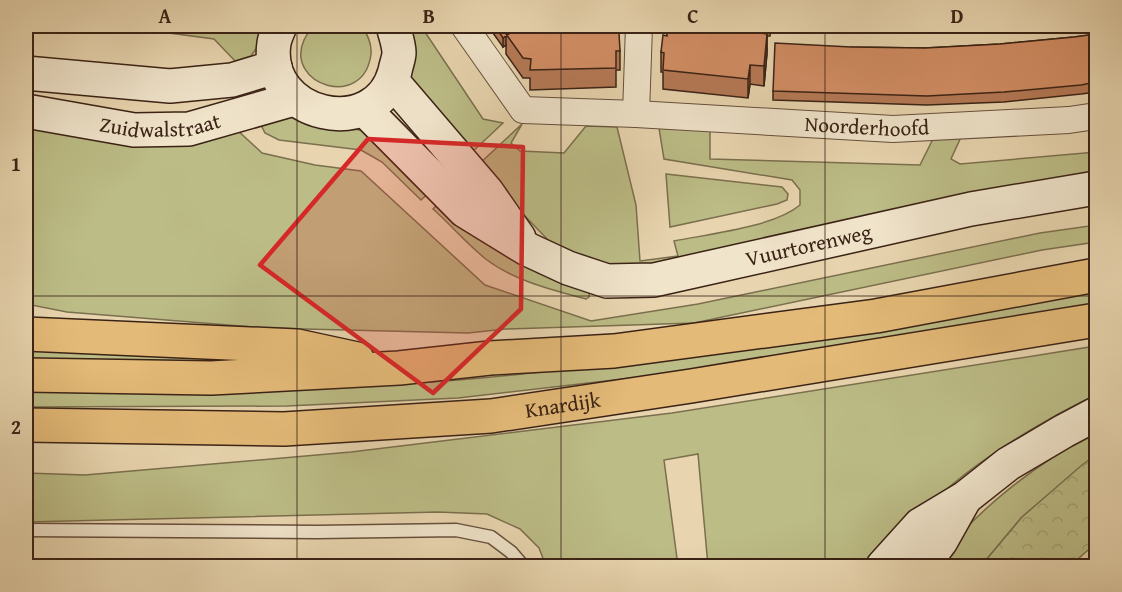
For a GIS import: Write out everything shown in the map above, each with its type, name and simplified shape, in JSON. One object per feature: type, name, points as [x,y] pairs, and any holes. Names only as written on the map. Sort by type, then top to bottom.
[{"type":"main road","points":[[26,375],[211,378],[399,368],[490,358],[614,351],[876,316],[1096,275]]},
{"type":"main road","name":"Knardijk","points":[[26,425],[284,429],[491,416],[715,383],[1096,320]]},
{"type":"main road","points":[[26,334],[297,346],[399,368]]},
{"type":"street","points":[[280,26],[274,43],[275,68],[283,84],[294,99],[315,111],[340,115],[364,109],[380,98],[392,81],[399,54],[393,26]]},
{"type":"street","name":"Noorderhoofd","points":[[464,26],[523,110],[636,114],[893,129],[1069,120],[1096,116]]},
{"type":"street","points":[[636,114],[639,26]]},
{"type":"street","name":"Zuidwalstraat","points":[[26,73],[170,86],[232,80],[275,68]]},
{"type":"street","points":[[392,81],[487,192],[527,249]]},
{"type":"street","name":"Zuidwalstraat","points":[[26,111],[134,130],[189,129],[294,99]]},
{"type":"street","name":"Vuurtorenweg","points":[[364,109],[465,211],[527,249],[568,268],[607,281],[654,280],[971,209],[1096,188]]},
{"type":"street","points":[[883,567],[920,525],[964,498],[1008,464],[1096,414]]},
{"type":"street","points":[[922,567],[941,541],[964,498]]},
{"type":"lane","points":[[26,530],[305,532],[456,530],[490,537],[511,552],[523,567]]},
{"type":"highlighted area","points":[[368,139],[523,147],[521,309],[433,393],[260,265]]},
{"type":"green space","points":[[157,26],[268,26],[265,36],[251,56],[235,61],[214,39],[169,33],[158,29]]},
{"type":"green space","points":[[314,26],[359,26],[367,34],[371,54],[365,72],[355,82],[341,86],[327,85],[315,79],[305,69],[301,56],[304,40]]},
{"type":"green space","points":[[406,26],[421,26],[483,119],[503,123],[468,156],[408,76]]},
{"type":"green space","points":[[281,114],[369,132],[432,190],[421,200],[382,162],[361,150],[279,140],[265,133],[257,117]]},
{"type":"green space","points":[[26,124],[235,128],[262,153],[315,165],[361,171],[485,285],[591,321],[698,304],[1040,233],[1096,225],[1096,242],[1042,250],[694,323],[506,329],[468,333],[264,328],[67,312],[26,304]]},
{"type":"green space","points":[[522,124],[511,143],[520,151],[564,153],[586,126],[617,127],[636,205],[640,261],[678,256],[674,241],[758,224],[789,213],[800,205],[800,190],[792,180],[664,159],[659,128],[710,130],[710,159],[920,165],[933,139],[962,135],[951,159],[960,164],[1096,152],[1096,175],[640,269],[577,260],[548,240],[477,166]]},
{"type":"green space","points":[[666,174],[782,187],[788,194],[787,200],[670,227]]},
{"type":"green space","points":[[443,199],[590,288],[589,297],[586,299],[535,284],[510,274],[487,260],[433,209]]},
{"type":"green space","points":[[1096,290],[1096,306],[788,360],[458,398],[287,406],[26,407],[26,391],[350,387],[538,372],[778,341]]},
{"type":"green space","points":[[26,343],[207,352],[207,362],[26,360]]},
{"type":"green space","points":[[1096,346],[1096,395],[1001,448],[957,480],[917,517],[875,566],[708,566],[698,454],[664,460],[678,566],[546,566],[539,548],[520,529],[487,514],[438,512],[26,522],[26,473],[85,475],[351,452],[672,413]]},
{"type":"green space","points":[[1096,432],[1096,455],[1022,517],[981,566],[933,566],[968,526],[1007,490],[1051,459]]},
{"type":"green space","points":[[1096,455],[1096,543],[1070,566],[981,566],[1022,517]]},
{"type":"building","points":[[495,26],[520,26],[503,38]]},
{"type":"building","points":[[520,26],[615,26],[615,33],[619,33],[620,51],[616,51],[616,68],[530,70],[531,59],[523,58],[506,34]]},
{"type":"building","points":[[667,26],[710,26],[754,30],[753,32],[767,34],[764,66],[750,65],[748,79],[663,70],[664,53],[661,52],[663,35],[667,36]]},
{"type":"building","points":[[758,26],[771,26],[770,31],[758,30]]},
{"type":"building","points":[[1096,34],[1096,82],[1081,85],[927,96],[773,91],[775,43],[925,48],[1000,44]]}]
